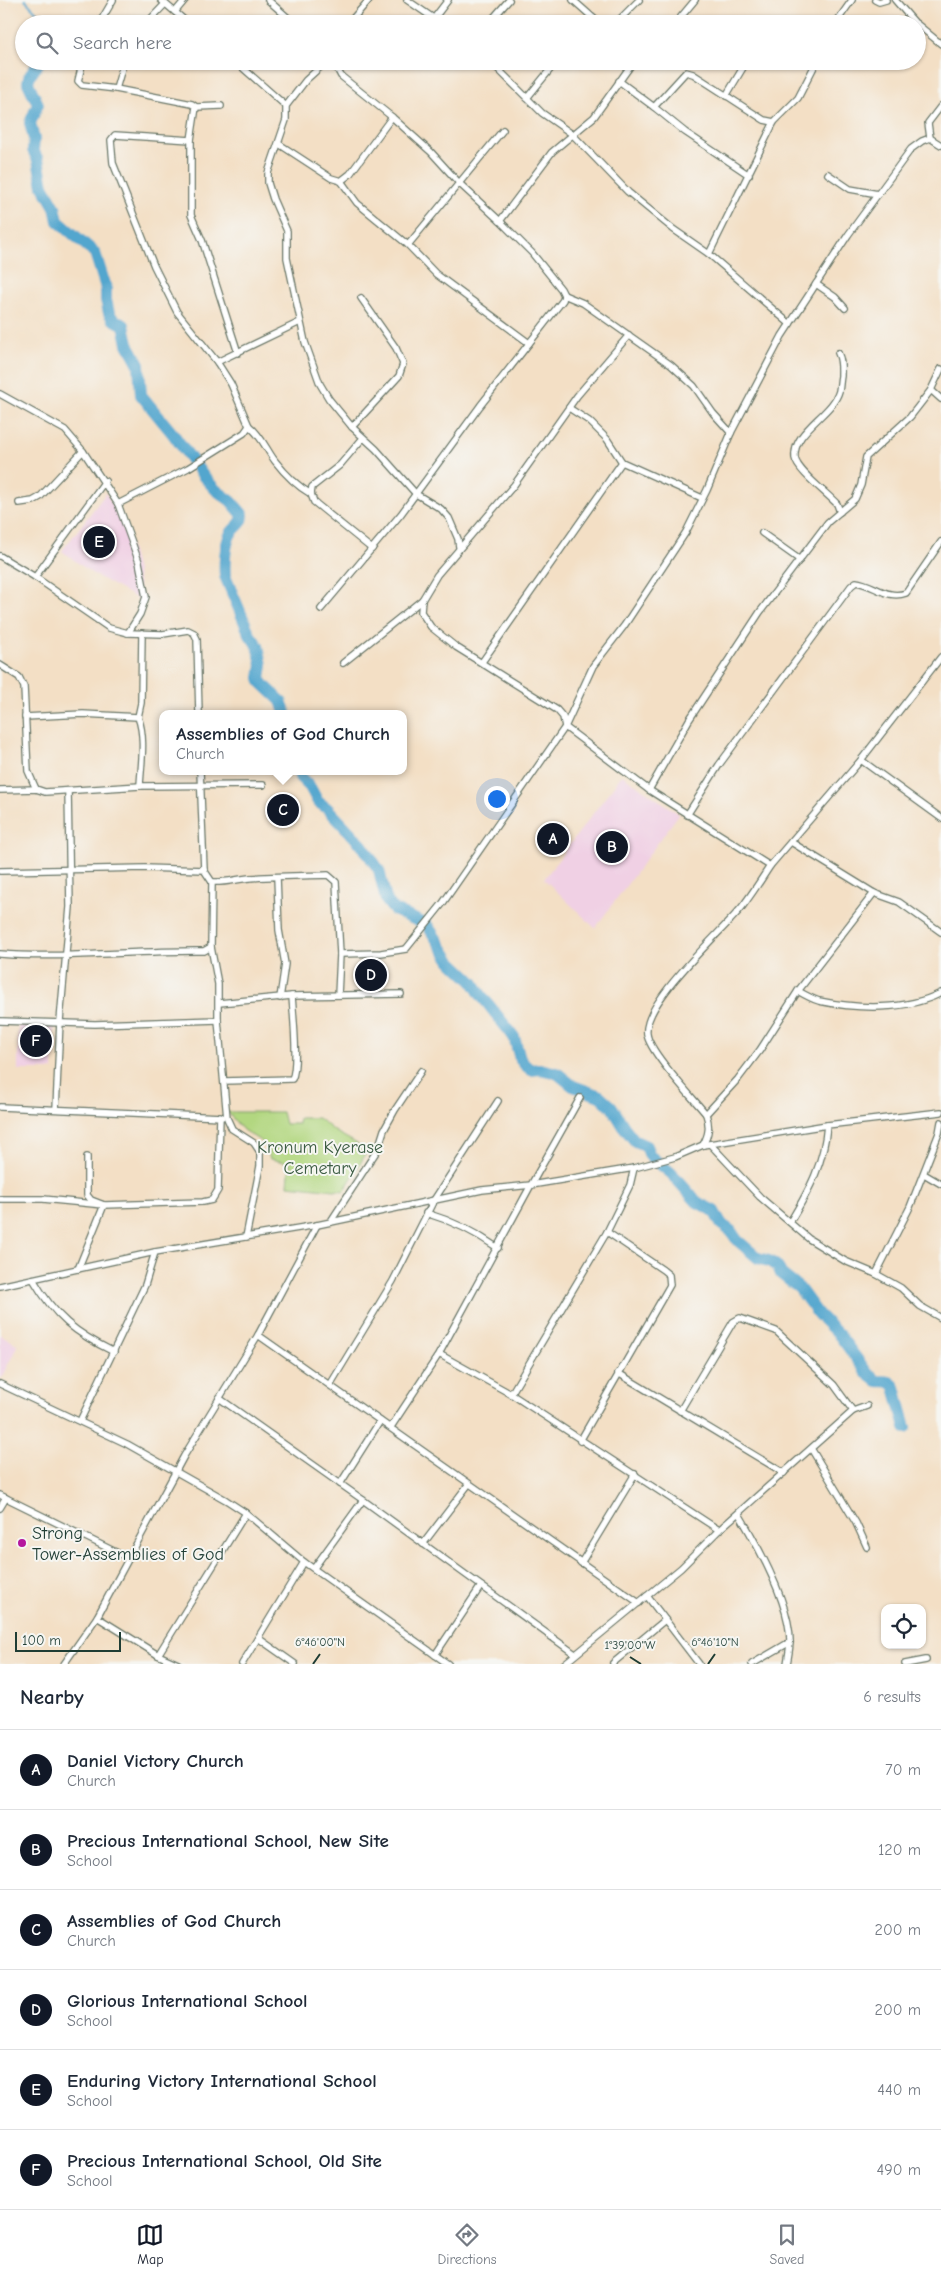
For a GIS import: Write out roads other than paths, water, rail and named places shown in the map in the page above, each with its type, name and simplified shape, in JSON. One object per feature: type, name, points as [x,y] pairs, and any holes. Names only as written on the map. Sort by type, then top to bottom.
[{"type":"street","points":[[104,15],[113,0]]},
{"type":"street","points":[[175,12],[185,0]]},
{"type":"street","points":[[268,0],[285,15]]},
{"type":"street","points":[[356,15],[369,0]]},
{"type":"street","points":[[407,0],[430,15]]},
{"type":"street","points":[[437,15],[448,0]]},
{"type":"street","points":[[496,15],[509,0]]},
{"type":"street","points":[[573,0],[590,15]]},
{"type":"street","points":[[682,15],[695,0]]},
{"type":"street","points":[[841,15],[852,0]]},
{"type":"street","points":[[876,0],[880,2],[886,0]]},
{"type":"street","points":[[895,0],[909,15]]},
{"type":"street","points":[[623,15],[635,1]]},
{"type":"street","points":[[153,15],[163,2],[178,15]]},
{"type":"street","points":[[926,32],[941,44]]},
{"type":"street","points":[[81,70],[78,81],[82,85],[116,89],[192,104],[196,108],[221,106]]},
{"type":"street","points":[[116,89],[121,70]]},
{"type":"street","points":[[245,70],[286,106]]},
{"type":"street","points":[[317,70],[306,80],[286,106],[286,120],[268,173],[268,183],[287,231],[288,258],[305,342],[320,384],[329,399],[352,427],[416,494],[441,509],[449,518],[458,539],[459,547]]},
{"type":"street","points":[[338,70],[341,76],[392,116],[444,165],[460,184],[532,253],[564,295],[583,302],[671,365],[694,386],[731,433]]},
{"type":"street","points":[[499,70],[542,113],[572,134],[628,192],[673,229],[709,254],[790,324]]},
{"type":"street","points":[[527,98],[550,70]]},
{"type":"street","points":[[500,221],[542,164],[572,134],[580,130],[594,117],[627,70]]},
{"type":"street","points":[[726,96],[742,70]]},
{"type":"street","points":[[709,254],[774,122],[798,98],[812,70]]},
{"type":"street","points":[[654,107],[686,72],[693,74],[764,120],[774,122]]},
{"type":"street","points":[[618,81],[685,132],[749,175]]},
{"type":"street","points":[[941,106],[928,123],[930,138],[941,145]]},
{"type":"street","points":[[196,108],[191,140],[191,215],[202,240],[238,353]]},
{"type":"street","points":[[340,181],[350,174],[392,116]]},
{"type":"street","points":[[408,245],[503,130]]},
{"type":"street","points":[[191,140],[115,135],[111,140],[114,163],[154,266],[177,312],[217,362],[231,384],[249,426],[262,440],[275,460],[301,488],[310,494],[314,502],[372,549]]},
{"type":"street","points":[[340,954],[381,953],[406,949],[452,888],[565,727],[593,666],[624,626],[686,532],[731,433],[790,324],[878,194],[911,149],[930,138]]},
{"type":"street","points":[[279,144],[331,178],[340,181],[356,203],[408,245],[436,274],[529,343]]},
{"type":"street","points":[[828,174],[850,189],[878,194]]},
{"type":"street","points":[[816,284],[835,297],[846,308]]},
{"type":"street","points":[[321,609],[416,494],[480,406],[563,300],[564,295]]},
{"type":"street","points":[[352,427],[399,376],[403,364],[396,348],[361,298]]},
{"type":"street","points":[[217,362],[300,322]]},
{"type":"street","points":[[342,663],[422,600],[437,575],[514,485],[569,408],[629,336]]},
{"type":"street","points":[[838,353],[842,362],[839,392],[826,411],[811,424],[797,446],[795,459],[806,474],[837,504],[840,512]]},
{"type":"street","points":[[649,790],[689,720],[760,612],[828,522],[855,499],[861,485],[866,457],[910,417],[931,390],[941,370]]},
{"type":"street","points":[[931,390],[941,399]]},
{"type":"street","points":[[0,394],[65,430],[105,481],[118,504],[139,562],[146,597],[140,614],[128,633]]},
{"type":"street","points":[[569,408],[589,422],[607,439],[622,462],[702,498]]},
{"type":"street","points":[[118,504],[188,468],[244,433],[249,426]]},
{"type":"street","points":[[310,494],[312,487],[340,465],[363,438]]},
{"type":"street","points":[[19,503],[33,501],[40,497],[83,451]]},
{"type":"street","points":[[482,662],[622,462]]},
{"type":"street","points":[[35,577],[105,481]]},
{"type":"street","points":[[762,533],[800,560]]},
{"type":"street","points":[[687,815],[718,764],[851,586],[856,582],[862,583],[897,596],[906,592],[941,542]]},
{"type":"street","points":[[0,556],[35,577],[109,628],[128,633],[163,634],[188,630],[194,633],[196,639],[199,710]]},
{"type":"street","points":[[422,600],[421,612],[431,627],[456,647],[557,710],[563,717],[565,727],[649,790],[770,866]]},
{"type":"street","points":[[140,786],[142,750],[138,718],[141,703],[142,633]]},
{"type":"street","points":[[703,1145],[709,1136],[706,1114],[655,1051],[647,1034],[650,1019],[666,990],[741,908],[770,866],[861,760],[941,658]]},
{"type":"street","points":[[0,665],[19,677],[24,687],[28,770],[36,789]]},
{"type":"street","points":[[25,717],[83,714],[138,718]]},
{"type":"street","points":[[861,760],[941,818]]},
{"type":"street","points":[[200,775],[204,870],[212,882],[211,947],[216,966],[219,1003],[218,1020],[227,1118],[232,1129],[254,1143],[260,1152],[260,1166],[246,1237]]},
{"type":"street","points":[[0,790],[36,789],[45,792],[68,792],[140,786],[200,787],[263,784]]},
{"type":"street","points":[[56,1109],[60,1021],[70,907],[68,792]]},
{"type":"street","points":[[790,842],[874,893],[899,902],[941,932]]},
{"type":"street","points":[[0,871],[70,868],[204,870]]},
{"type":"street","points":[[212,882],[229,883],[248,878],[328,875],[333,877],[336,882],[340,954],[338,995]]},
{"type":"street","points":[[277,877],[279,930],[285,964],[280,998]]},
{"type":"street","points":[[706,1114],[738,1079],[760,1050],[798,992],[874,893]]},
{"type":"street","points":[[0,954],[50,957],[204,952],[211,947]]},
{"type":"street","points":[[798,992],[818,1001],[868,1007],[902,1005],[931,998],[941,993]]},
{"type":"street","points":[[219,1003],[292,996],[401,994]]},
{"type":"street","points":[[224,1081],[292,1079],[294,1075],[295,1052],[292,996]]},
{"type":"street","points":[[0,1021],[60,1021],[95,1024],[218,1020]]},
{"type":"street","points":[[331,1221],[378,1149],[384,1130],[395,1110],[421,1071]]},
{"type":"street","points":[[391,1427],[439,1354],[580,1098]]},
{"type":"street","points":[[330,1385],[393,1281],[426,1213],[498,1101]]},
{"type":"street","points":[[0,1107],[220,1116],[227,1118]]},
{"type":"street","points":[[0,1286],[155,1252],[317,1225],[482,1190],[634,1168],[675,1157],[703,1145],[827,1125],[941,1112]]},
{"type":"street","points":[[0,1200],[43,1199],[104,1205],[203,1202],[212,1200],[218,1190],[220,1116]]},
{"type":"street","points":[[876,1274],[910,1207],[939,1134],[941,1122]]},
{"type":"street","points":[[790,1222],[817,1174],[826,1148],[827,1125]]},
{"type":"street","points":[[710,1144],[760,1197],[810,1239],[845,1261],[876,1274],[901,1288],[920,1306],[941,1318]]},
{"type":"street","points":[[87,1157],[87,1195],[91,1200],[104,1205]]},
{"type":"street","points":[[511,1394],[607,1232],[630,1185],[634,1168]]},
{"type":"street","points":[[924,1174],[941,1184]]},
{"type":"street","points":[[78,1269],[104,1205]]},
{"type":"street","points":[[426,1213],[451,1220],[473,1231],[498,1248]]},
{"type":"street","points":[[64,1664],[97,1617],[176,1471],[258,1335],[317,1225]]},
{"type":"street","points":[[580,1441],[670,1285],[669,1275],[607,1232]]},
{"type":"street","points":[[80,1421],[145,1285],[155,1252]]},
{"type":"street","points":[[33,1279],[47,1303],[58,1314],[92,1341],[114,1352]]},
{"type":"street","points":[[680,1411],[733,1322],[740,1318],[776,1331],[834,1385],[853,1411]]},
{"type":"street","points":[[258,1335],[391,1427],[468,1485],[638,1603]]},
{"type":"street","points":[[439,1354],[511,1394],[580,1441],[635,1474],[719,1530]]},
{"type":"street","points":[[618,1373],[784,1473]]},
{"type":"street","points":[[0,1384],[80,1421],[176,1471],[246,1513],[304,1562],[448,1664]]},
{"type":"street","points":[[219,1398],[575,1654]]},
{"type":"street","points":[[564,1664],[681,1568],[719,1530],[812,1450],[853,1411],[867,1406]]},
{"type":"street","points":[[340,1484],[380,1420]]},
{"type":"street","points":[[812,1450],[856,1523],[867,1547]]},
{"type":"street","points":[[580,1563],[635,1474]]},
{"type":"street","points":[[423,1544],[468,1485]]},
{"type":"street","points":[[0,1508],[3,1496],[128,1558]]},
{"type":"street","points":[[314,1568],[363,1500]]},
{"type":"street","points":[[158,1655],[246,1513]]},
{"type":"street","points":[[739,1514],[762,1551],[784,1609],[790,1642],[787,1664]]},
{"type":"street","points":[[242,1664],[304,1562]]},
{"type":"street","points":[[435,1655],[481,1586]]},
{"type":"street","points":[[647,1596],[699,1664]]},
{"type":"street","points":[[97,1617],[158,1655],[178,1664]]},
{"type":"street","points":[[613,1663],[665,1620]]},
{"type":"street","points":[[258,1638],[296,1664]]},
{"type":"street","points":[[752,1664],[790,1642]]},
{"type":"street","points":[[905,1664],[926,1660]]},
{"type":"waterway","points":[[25,0],[39,15]]},
{"type":"waterway","points":[[34,70],[29,77],[28,83],[38,104],[30,123],[34,139],[33,150],[38,160],[43,186],[55,207],[58,221],[95,253],[106,288],[109,313],[113,319],[124,325],[128,344],[139,364],[141,395],[173,434],[204,477],[216,490],[231,501],[243,515],[242,521],[228,539],[225,555],[225,576],[250,635],[258,646],[262,665],[260,678],[262,683],[281,701],[284,710]]},
{"type":"waterway","points":[[300,775],[310,787],[318,802],[327,808],[362,845],[379,870],[386,900],[394,910],[427,925],[451,961],[473,982],[514,1037],[520,1059],[525,1065],[531,1070],[540,1069],[557,1073],[573,1086],[600,1096],[612,1107],[635,1141],[646,1146],[650,1156],[671,1173],[697,1202],[714,1211],[721,1224],[731,1231],[737,1240],[758,1258],[769,1261],[778,1267],[781,1274],[799,1288],[818,1314],[840,1336],[868,1374],[877,1381],[887,1381],[893,1384],[906,1428]]},
{"type":"place","name":"Enduring Victory International School","points":[[99,542]]},
{"type":"place","name":"Assemblies of God Church","points":[[283,810]]},
{"type":"place","name":"Daniel Victory Church","points":[[553,839]]},
{"type":"place","name":"Precious International School, New Site","points":[[612,847]]},
{"type":"place","name":"Glorious International School","points":[[371,975]]},
{"type":"place","name":"Precious International School, Old Site","points":[[36,1041]]},
{"type":"place","name":"Strong Tower-Assemblies of God","points":[[22,1543]]},
{"type":"park label","name":"Kronum Kyerase Cemetary","points":[[320,1157]]}]
